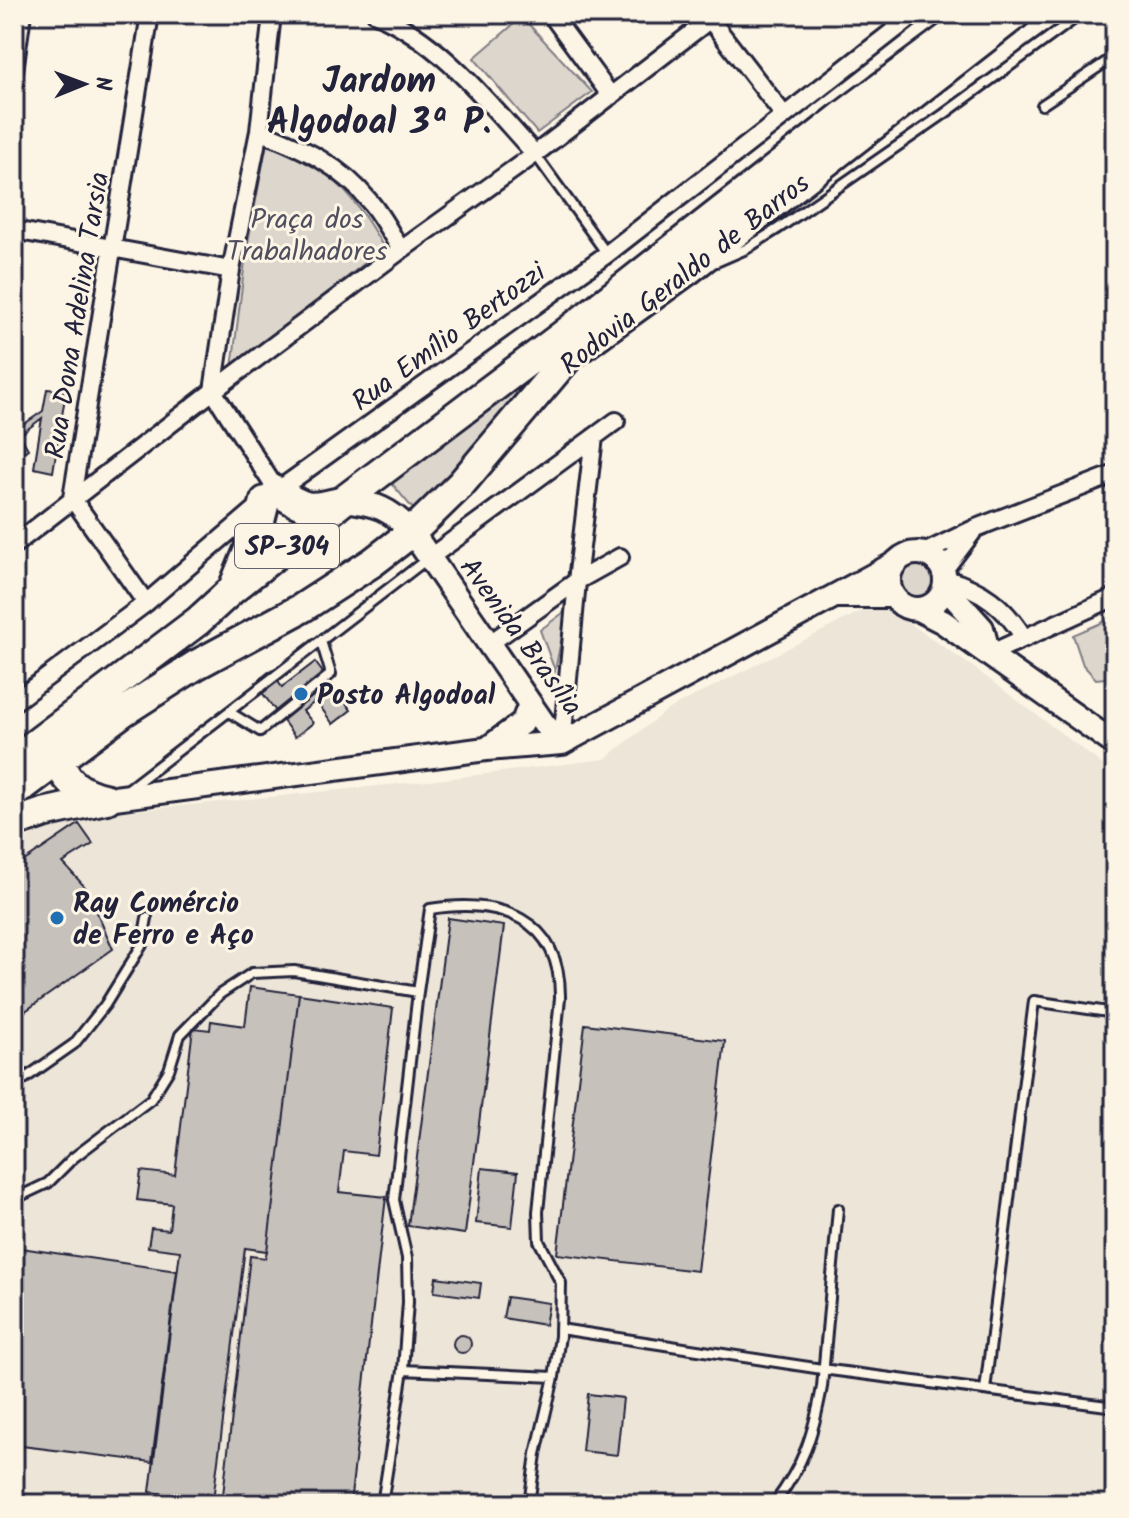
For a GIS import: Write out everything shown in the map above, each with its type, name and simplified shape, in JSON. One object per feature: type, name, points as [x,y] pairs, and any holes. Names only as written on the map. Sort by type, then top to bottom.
[{"type":"highway","name":"Rodovia Geraldo de Barros","points":[[14,760],[198,621],[344,500],[979,14]]},
{"type":"highway","name":"Rodovia Geraldo de Barros","points":[[14,793],[123,712],[196,665],[302,608],[373,562],[412,532],[461,484],[569,356],[688,270],[1016,14]]},
{"type":"highway","points":[[233,589],[271,496],[313,509],[344,500]]},
{"type":"highway","points":[[112,798],[82,792],[70,783],[59,760],[60,744],[68,732],[198,621]]},
{"type":"highway","points":[[14,823],[43,813],[112,798]]},
{"type":"main road","name":"Avenida Brasília","points":[[344,500],[375,504],[396,515],[412,532],[530,704],[562,743],[894,564]]},
{"type":"main road","points":[[989,654],[982,628],[945,579],[936,559],[924,553],[907,554],[894,564],[889,576],[893,596],[901,605],[918,609],[943,622],[1115,744]]},
{"type":"main road","points":[[918,609],[937,601],[945,579]]},
{"type":"main road","name":"Avenida Brasília","points":[[832,596],[893,596]]},
{"type":"main road","points":[[486,749],[523,722],[530,704]]},
{"type":"main road","points":[[112,798],[486,749],[562,743]]},
{"type":"street","points":[[14,71],[22,14]]},
{"type":"street","name":"Rua Dona Adelina Tarsia","points":[[146,603],[72,498],[150,14]]},
{"type":"street","points":[[271,496],[213,391],[231,270],[259,131],[272,14]]},
{"type":"street","points":[[376,14],[434,49],[535,154]]},
{"type":"street","points":[[551,14],[611,96]]},
{"type":"street","name":"Rua Emílio Bertozzi","points":[[14,702],[146,603],[271,496],[607,254],[915,14]]},
{"type":"street","points":[[14,545],[213,391],[535,154],[711,16],[783,114]]},
{"type":"street","points":[[259,131],[305,150],[338,170],[369,201],[401,250]]},
{"type":"street","points":[[14,230],[231,270]]},
{"type":"street","points":[[429,558],[616,421]]},
{"type":"street","points":[[562,743],[594,437]]},
{"type":"street","points":[[924,553],[976,528],[1115,474]]},
{"type":"street","points":[[976,528],[945,579],[970,586],[991,599],[1011,617],[1024,638]]},
{"type":"street","points":[[489,644],[577,581],[620,557]]},
{"type":"street","points":[[989,654],[1115,597]]},
{"type":"lane","points":[[688,270],[722,260],[779,228],[1081,14]]},
{"type":"lane","points":[[1042,105],[1115,56]]},
{"type":"lane","points":[[535,154],[607,254]]},
{"type":"lane","points":[[112,798],[429,558]]},
{"type":"lane","points":[[229,712],[260,731],[331,674],[321,641]]},
{"type":"lane","points":[[382,1504],[403,1370],[408,1302],[407,1258],[394,1200],[418,992],[430,909],[458,905],[484,905],[511,913],[530,924],[555,959],[560,974],[538,1227],[539,1241],[561,1283],[560,1329],[554,1377],[536,1454],[529,1504]]},
{"type":"lane","points":[[14,1086],[74,1044],[105,1005],[142,945],[147,918]]},
{"type":"lane","points":[[14,1199],[48,1183],[73,1158],[151,1099],[169,1070],[180,1035],[220,994],[252,973],[294,971],[418,992]]},
{"type":"lane","points":[[985,1390],[1034,1001],[1115,1013]]},
{"type":"lane","points":[[774,1504],[803,1460],[820,1398],[838,1209]]},
{"type":"lane","points":[[560,1329],[822,1369],[1115,1407]]},
{"type":"lane","points":[[403,1370],[554,1377]]},
{"type":"shaded area","points":[[879,602],[973,667],[1115,774],[1115,1504],[14,1504],[14,848],[46,826],[100,814],[438,780],[605,759],[667,710]]},
{"type":"green space","points":[[522,17],[592,92],[537,133],[474,58]]},
{"type":"green space","name":"Praça dos Trabalhadores","points":[[267,142],[307,161],[337,183],[361,211],[384,248],[232,368],[246,253]]},
{"type":"green space","points":[[546,369],[418,515],[388,479]]},
{"type":"green space","points":[[917,565],[929,570],[934,582],[929,594],[917,599],[905,594],[900,582],[905,570]]},
{"type":"green space","points":[[567,610],[555,671],[540,630]]},
{"type":"green space","points":[[1115,617],[1115,677],[1096,679],[1083,665],[1073,635]]},
{"type":"building","points":[[47,389],[66,391],[53,472],[34,468],[42,418],[20,435],[28,449],[14,459],[14,426],[17,429],[43,411]]},
{"type":"building","name":"Posto Algodoal","points":[[315,662],[351,710],[333,724],[316,701],[303,711],[313,723],[295,737],[255,683],[270,671],[282,687]]},
{"type":"building","name":"Ray Comércio de Ferro e Aço","points":[[79,824],[93,844],[63,863],[86,888],[113,949],[14,1019],[14,868]]},
{"type":"building","points":[[448,918],[504,926],[465,1234],[408,1226]]},
{"type":"building","points":[[250,987],[299,994],[267,1251],[245,1248],[213,1500],[150,1492],[180,1251],[148,1247],[151,1228],[169,1230],[172,1204],[137,1200],[141,1171],[175,1175],[193,1028],[210,1030],[211,1021],[245,1026]]},
{"type":"building","points":[[299,994],[393,1008],[376,1155],[344,1151],[339,1192],[386,1197],[350,1504],[222,1504],[250,1256],[265,1258],[267,1251]]},
{"type":"building","points":[[585,1024],[725,1041],[697,1271],[557,1254]]},
{"type":"building","points":[[482,1168],[518,1172],[512,1227],[476,1223]]},
{"type":"building","points":[[14,1247],[177,1271],[152,1462],[14,1445]]},
{"type":"building","points":[[436,1277],[481,1283],[479,1298],[434,1292]]},
{"type":"building","points":[[507,1297],[549,1303],[545,1325],[503,1318]]},
{"type":"building","points":[[462,1335],[471,1344],[462,1353],[453,1344]]},
{"type":"building","points":[[588,1394],[623,1398],[617,1455],[582,1451]]},
{"type":"building","points":[[14,1493],[110,1504],[14,1504]]},
{"type":"place","name":"Posto Algodoal","points":[[301,694]]},
{"type":"place","name":"Ray Comércio de Ferro e Aço","points":[[57,918]]},
{"type":"district","name":"Jardom Algodoal 3ª P.","points":[[379,100]]}]
